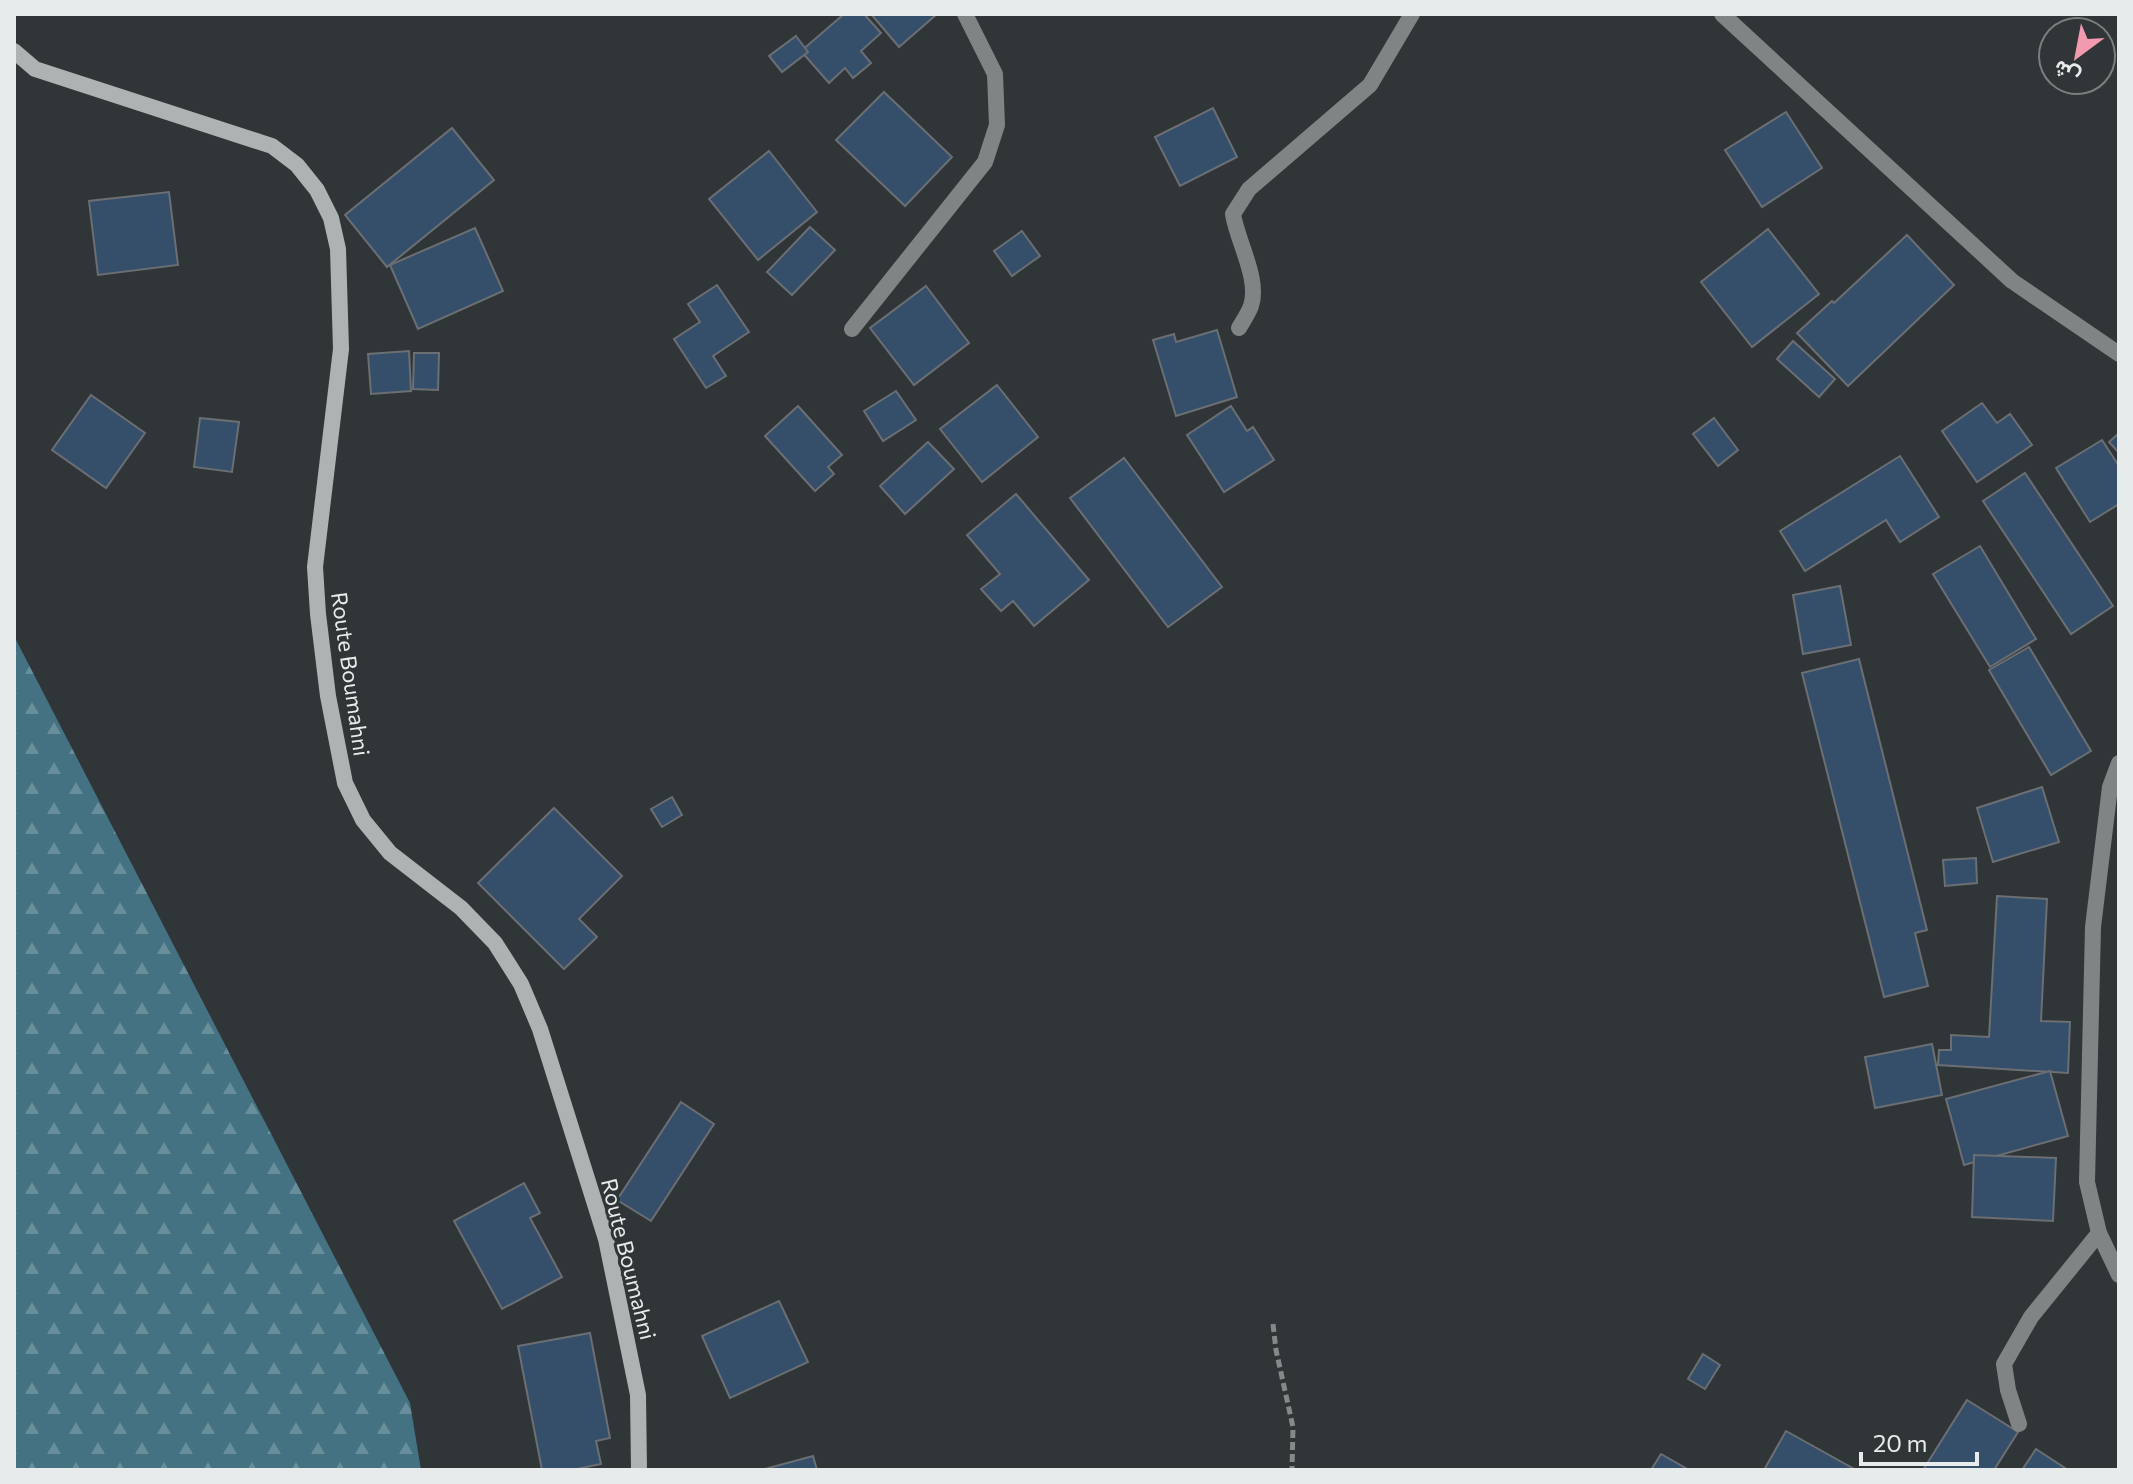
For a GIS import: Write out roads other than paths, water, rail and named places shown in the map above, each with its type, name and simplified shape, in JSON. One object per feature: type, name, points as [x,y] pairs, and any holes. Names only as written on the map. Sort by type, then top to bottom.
[{"type":"main road","name":"Route Boumahni","points":[[14,51],[35,69],[272,146],[297,165],[317,190],[331,218],[338,249],[341,349],[315,567],[328,696],[345,783],[363,820],[390,853],[461,908],[495,943],[521,984],[540,1029],[606,1239],[638,1395],[640,1469]]},
{"type":"street","points":[[852,329],[985,162],[997,125],[995,74],[965,14]]},
{"type":"street","points":[[1239,328],[1252,303],[1252,279],[1233,214],[1249,189],[1370,85],[1412,14]]},
{"type":"street","points":[[1722,14],[2012,281],[2119,354]]},
{"type":"street","points":[[2119,763],[2110,787],[2093,927],[2087,1182],[2099,1233],[2119,1275]]},
{"type":"street","points":[[2019,1424],[2008,1390],[2004,1364],[2031,1317],[2099,1233]]}]
